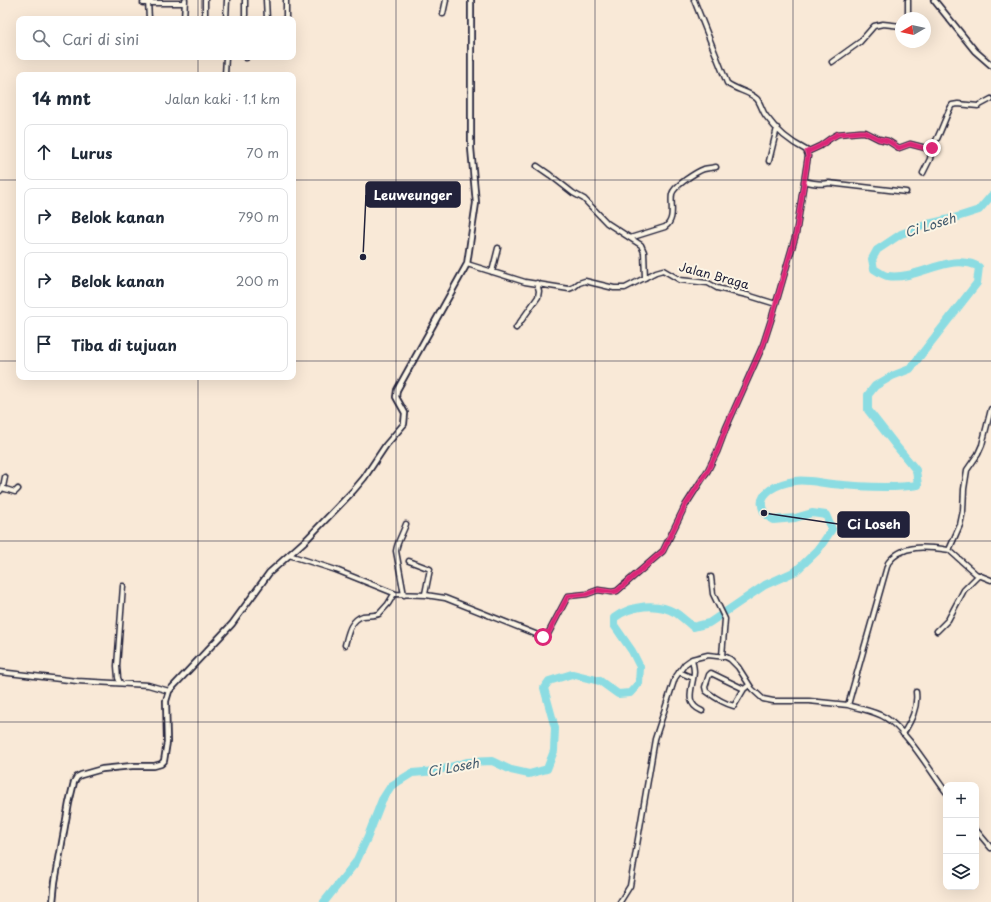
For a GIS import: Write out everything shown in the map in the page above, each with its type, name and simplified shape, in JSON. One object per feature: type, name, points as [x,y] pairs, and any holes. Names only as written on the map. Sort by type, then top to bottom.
[{"type":"street","points":[[205,0],[205,16]]},
{"type":"street","points":[[226,16],[227,0]]},
{"type":"street","points":[[245,0],[245,16]]},
{"type":"street","points":[[266,0],[267,16]]},
{"type":"street","points":[[286,0],[286,16]]},
{"type":"street","points":[[443,14],[446,0]]},
{"type":"street","points":[[53,902],[54,882],[69,803],[74,782],[77,777],[102,769],[132,766],[154,766],[161,764],[164,761],[167,742],[166,701],[169,691],[232,624],[265,578],[307,539],[353,491],[386,445],[404,424],[405,413],[396,397],[396,390],[467,264],[476,203],[471,148],[471,0]]},
{"type":"street","points":[[289,555],[336,570],[398,594],[425,594],[445,598],[543,637],[548,634],[568,596],[587,594],[598,590],[612,592],[620,589],[663,551],[685,506],[708,470],[717,452],[732,414],[763,345],[796,234],[808,156],[807,152],[788,139],[765,116],[760,105],[753,96],[726,83],[694,0]]},
{"type":"street","points":[[908,0],[908,12]]},
{"type":"street","points":[[934,0],[975,51],[991,65]]},
{"type":"street","points":[[148,1],[149,16]]},
{"type":"street","points":[[143,3],[148,1],[185,2],[184,16]]},
{"type":"street","points":[[832,62],[860,42],[874,26],[883,24],[895,25]]},
{"type":"street","points":[[225,72],[226,60]]},
{"type":"street","points":[[923,173],[930,159],[932,148],[943,122],[952,105],[958,104],[978,106],[991,99]]},
{"type":"street","points":[[769,161],[777,128]]},
{"type":"street","points":[[807,152],[820,146],[838,134],[860,132],[865,132],[879,139],[888,141],[899,148],[910,144],[924,148],[932,148]]},
{"type":"street","points":[[536,166],[550,175],[572,193],[584,198],[607,223],[641,245],[645,278]]},
{"type":"street","points":[[630,238],[666,227],[672,217],[672,195],[674,191],[694,175],[703,170],[716,167]]},
{"type":"street","points":[[804,181],[906,192]]},
{"type":"street","points":[[492,272],[498,248]]},
{"type":"street","name":"Jalan Braga","points":[[467,264],[525,282],[569,289],[585,281],[619,288],[632,285],[656,272],[663,270],[680,280],[708,283],[716,288],[747,295],[776,304]]},
{"type":"street","points":[[516,328],[538,297],[539,291],[537,283]]},
{"type":"street","points":[[949,550],[960,525],[963,511],[967,470],[978,454],[982,445],[991,409]]},
{"type":"street","points":[[5,477],[1,490],[14,492],[18,489]]},
{"type":"street","points":[[346,646],[349,631],[355,620],[363,616],[380,614],[398,594],[396,546],[403,534],[406,524]]},
{"type":"street","points":[[848,705],[888,563],[895,556],[910,548],[929,547],[949,550],[979,575],[991,580]]},
{"type":"street","points":[[409,561],[430,569],[425,594]]},
{"type":"street","points":[[938,631],[948,620],[964,590],[979,575]]},
{"type":"street","points":[[711,578],[713,594],[724,615],[725,627],[722,656]]},
{"type":"street","points":[[120,683],[116,666],[123,586]]},
{"type":"street","points":[[620,902],[630,886],[656,739],[671,688],[678,672],[692,659],[708,655],[722,656],[730,659],[738,667],[752,690],[763,699],[773,701],[809,701],[848,705],[885,717],[903,734],[943,788]]},
{"type":"street","points":[[692,659],[694,669],[690,699],[692,705],[702,711]]},
{"type":"street","points":[[0,672],[77,681],[148,685],[169,691]]},
{"type":"street","points":[[678,672],[693,678]]},
{"type":"street","points":[[744,689],[711,673],[705,687],[706,692],[732,706],[735,705],[744,689],[749,685]]},
{"type":"street","points":[[903,734],[917,704],[916,692]]},
{"type":"street","points":[[979,834],[991,848]]},
{"type":"waterway","name":"Ci Loseh","points":[[324,902],[356,862],[382,800],[391,786],[412,773],[436,771],[467,762],[492,761],[511,770],[529,774],[547,769],[554,751],[555,728],[544,688],[549,681],[572,674],[600,681],[618,694],[630,693],[639,683],[640,667],[632,651],[614,625],[614,618],[628,610],[644,606],[653,606],[661,607],[676,613],[693,627],[709,623],[765,585],[796,571],[818,550],[832,529],[826,515],[812,513],[795,518],[773,520],[765,513],[762,505],[765,494],[770,490],[782,484],[799,481],[875,487],[918,485],[916,470],[868,410],[868,395],[875,386],[892,376],[910,369],[977,283],[979,267],[970,263],[958,262],[948,263],[908,275],[888,276],[883,275],[874,269],[872,259],[877,250],[901,234],[928,224],[979,210],[991,196]]},
{"type":"place","name":"Leuweunger","points":[[363,257]]},
{"type":"place","name":"Ci Loseh","points":[[764,513]]},
{"type":"route","points":[[543,637],[548,634],[555,622],[566,597],[571,595],[587,594],[598,590],[612,592],[617,591],[663,551],[685,506],[708,470],[763,345],[772,317],[796,234],[808,156],[807,152],[820,146],[838,134],[860,132],[865,132],[879,139],[888,141],[899,148],[910,144],[924,148],[932,148]]}]
